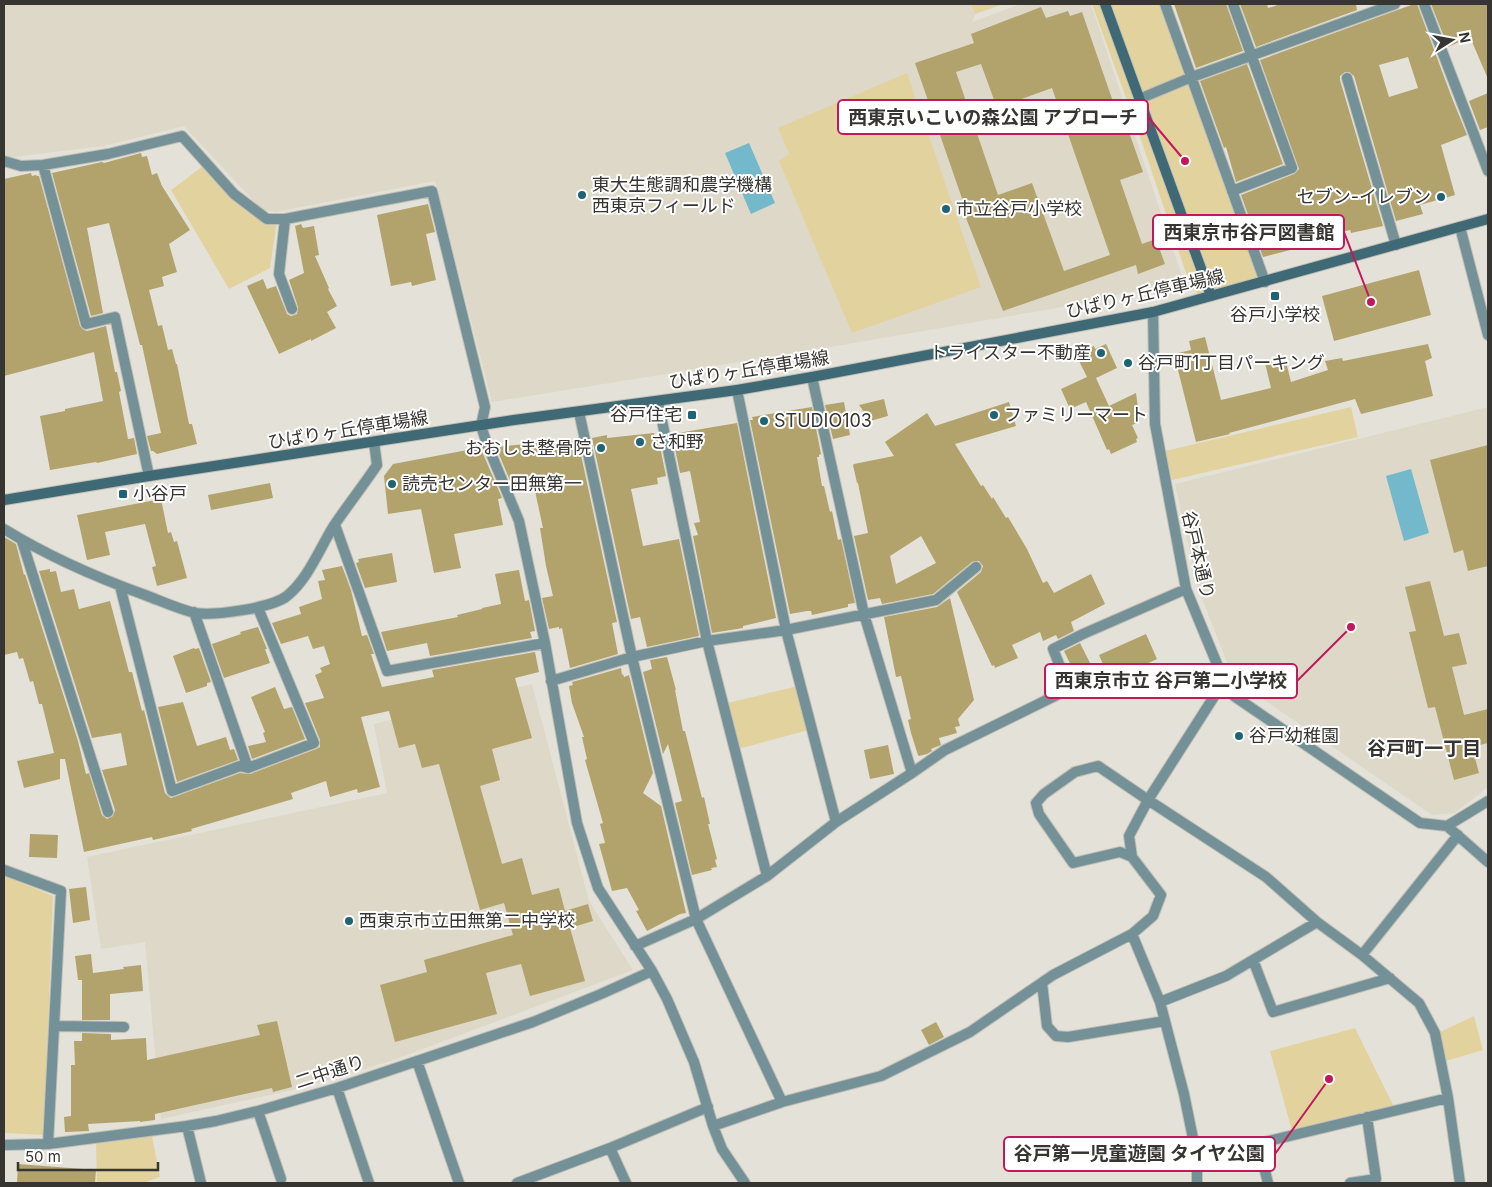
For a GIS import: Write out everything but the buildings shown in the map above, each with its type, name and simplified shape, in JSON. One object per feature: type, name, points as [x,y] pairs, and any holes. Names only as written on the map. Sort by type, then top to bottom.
[{"type":"main road","points":[[1105,4],[1211,296]]},
{"type":"main road","name":"ひばりヶ丘停車場線","points":[[4,500],[149,476],[737,390],[812,377],[1153,312],[1488,219]]},
{"type":"street","points":[[1165,4],[1265,282]]},
{"type":"street","points":[[1232,190],[1292,168],[1233,4]]},
{"type":"street","points":[[1139,99],[1192,77],[1395,4]]},
{"type":"street","points":[[1424,4],[1488,171]]},
{"type":"street","points":[[1346,78],[1396,245]]},
{"type":"street","points":[[4,161],[21,166],[43,165],[108,154],[182,136],[234,194],[267,218],[285,220],[432,191],[485,407],[481,426],[486,444],[519,521],[545,643],[578,824],[598,888],[652,971],[667,999],[694,1062],[713,1126],[722,1149],[745,1183]]},
{"type":"street","points":[[43,165],[86,324],[115,317],[149,476]]},
{"type":"street","points":[[285,220],[279,274],[292,309]]},
{"type":"street","points":[[1460,227],[1488,335]]},
{"type":"street","name":"谷戸本通り","points":[[1153,312],[1155,424],[1186,589],[1224,681],[1234,696],[1420,823],[1447,826]]},
{"type":"street","points":[[812,377],[864,614],[912,773]]},
{"type":"street","points":[[737,390],[786,630],[836,822]]},
{"type":"street","points":[[658,401],[707,641],[767,876]]},
{"type":"street","points":[[579,412],[632,657],[696,919],[782,1102]]},
{"type":"street","points":[[4,529],[22,541],[120,586],[194,612],[208,614],[258,608],[285,598],[300,584],[335,525],[377,465],[374,442]]},
{"type":"street","points":[[335,525],[387,671],[545,643]]},
{"type":"street","points":[[22,541],[108,812]]},
{"type":"street","points":[[551,681],[632,657],[707,641],[786,630],[936,600],[976,567]]},
{"type":"street","points":[[120,586],[172,791],[240,766],[248,768],[314,743],[258,608]]},
{"type":"street","points":[[635,946],[696,919],[767,876],[836,822],[945,750],[1069,689],[1053,649],[1186,589]]},
{"type":"street","points":[[194,612],[248,768]]},
{"type":"street","points":[[713,1126],[782,1102],[888,1073],[970,1032],[1053,975],[1132,934],[1152,916],[1161,895],[1132,857],[1129,836],[1148,800],[1224,681]]},
{"type":"street","points":[[1132,857],[1120,852],[1073,863],[1040,814],[1036,803],[1044,794],[1076,772],[1098,766],[1266,877],[1317,922],[1390,978],[1419,1004],[1435,1033],[1448,1098],[1460,1183]]},
{"type":"street","points":[[1488,801],[1447,826],[1488,862]]},
{"type":"street","points":[[1362,955],[1458,835]]},
{"type":"street","points":[[4,870],[60,891],[48,1144]]},
{"type":"street","points":[[1160,1002],[1226,976],[1317,922]]},
{"type":"street","points":[[1132,934],[1160,1002],[1165,1021],[1184,1094],[1197,1158],[1197,1183]]},
{"type":"street","points":[[1254,960],[1273,1012],[1390,978]]},
{"type":"street","name":"二中通り","points":[[4,1145],[48,1144],[187,1126],[258,1111],[337,1088],[533,1022],[652,971]]},
{"type":"street","points":[[1042,982],[1048,1026],[1056,1036],[1068,1037],[1165,1021]]},
{"type":"street","points":[[54,1026],[124,1028]]},
{"type":"street","points":[[417,1060],[459,1183]]},
{"type":"street","points":[[337,1088],[369,1183]]},
{"type":"street","points":[[1197,1158],[1448,1098]]},
{"type":"street","points":[[517,1183],[610,1148],[708,1107]]},
{"type":"street","points":[[258,1111],[281,1179]]},
{"type":"street","points":[[1350,1183],[1376,1179],[1366,1117]]},
{"type":"street","points":[[187,1126],[201,1183]]},
{"type":"street","points":[[1258,1143],[1268,1183]]},
{"type":"street","points":[[610,1148],[626,1183]]},
{"type":"shaded area","name":"東大生態調和農学機構 西東京フィールド","points":[[4,4],[971,4],[975,14],[972,22],[1021,4],[1091,4],[1183,279],[1074,305],[492,402],[435,181],[276,212],[262,210],[184,126],[104,146],[13,157],[4,155]]},
{"type":"shaded area","points":[[971,4],[1004,4],[975,14]]},
{"type":"shaded area","points":[[1092,4],[1165,4],[1265,282],[1201,299],[1189,282],[1138,131]]},
{"type":"shaded area","points":[[907,73],[981,287],[852,333],[779,161],[789,154],[778,128]]},
{"type":"shaded area","points":[[203,166],[230,198],[266,224],[277,221],[270,268],[229,289],[171,190]]},
{"type":"shaded area","points":[[1351,407],[1358,437],[1172,480],[1165,451]]},
{"type":"shaded area","points":[[1488,407],[1488,787],[1455,813],[1432,815],[1241,684],[1228,665],[1198,588],[1175,484]]},
{"type":"shaded area","name":"西東京市立田無第二中学校","points":[[532,684],[589,901],[633,970],[391,1061],[297,1089],[161,1119],[145,942],[101,949],[87,857],[387,793],[374,724]]},
{"type":"shaded area","points":[[798,686],[809,730],[738,749],[727,703]]},
{"type":"shaded area","points":[[4,876],[53,896],[44,1135],[4,1133]]},
{"type":"shaded area","points":[[1474,1016],[1483,1050],[1446,1061],[1440,1032]]},
{"type":"shaded area","points":[[1355,1028],[1394,1107],[1292,1131],[1270,1051]]},
{"type":"shaded area","points":[[151,1131],[160,1177],[143,1183],[97,1183],[96,1143]]},
{"type":"water","points":[[749,143],[775,203],[751,214],[725,153]]},
{"type":"water","points":[[1411,469],[1429,533],[1404,541],[1386,476]]},
{"type":"place","name":"西東京いこいの森公園 アプローチ","points":[[1185,161]]},
{"type":"place","name":"東大生態調和農学機構 西東京フィールド","points":[[582,195]]},
{"type":"place","name":"セブン-イレブン","points":[[1441,197]]},
{"type":"place","name":"市立谷戸小学校","points":[[946,209]]},
{"type":"place","name":"谷戸小学校","points":[[1275,296]]},
{"type":"place","name":"西東京市谷戸図書館","points":[[1371,302]]},
{"type":"place","name":"トライスター不動産","points":[[1101,353]]},
{"type":"place","name":"谷戸町1丁目パーキング","points":[[1128,363]]},
{"type":"place","name":"谷戸住宅","points":[[692,415]]},
{"type":"place","name":"ファミリーマート","points":[[994,415]]},
{"type":"place","name":"STUDIO103","points":[[764,421]]},
{"type":"place","name":"さ和野","points":[[640,442]]},
{"type":"place","name":"おおしま整骨院","points":[[601,448]]},
{"type":"place","name":"読売センター田無第一","points":[[392,484]]},
{"type":"place","name":"小谷戸","points":[[123,494]]},
{"type":"place","name":"西東京市立 谷戸第二小学校","points":[[1351,627]]},
{"type":"place","name":"谷戸幼稚園","points":[[1239,736]]},
{"type":"place","name":"西東京市立田無第二中学校","points":[[349,921]]},
{"type":"place","name":"谷戸第一児童遊園 タイヤ公園","points":[[1329,1079]]},
{"type":"district","name":"谷戸町一丁目","points":[[1424,748]]}]
